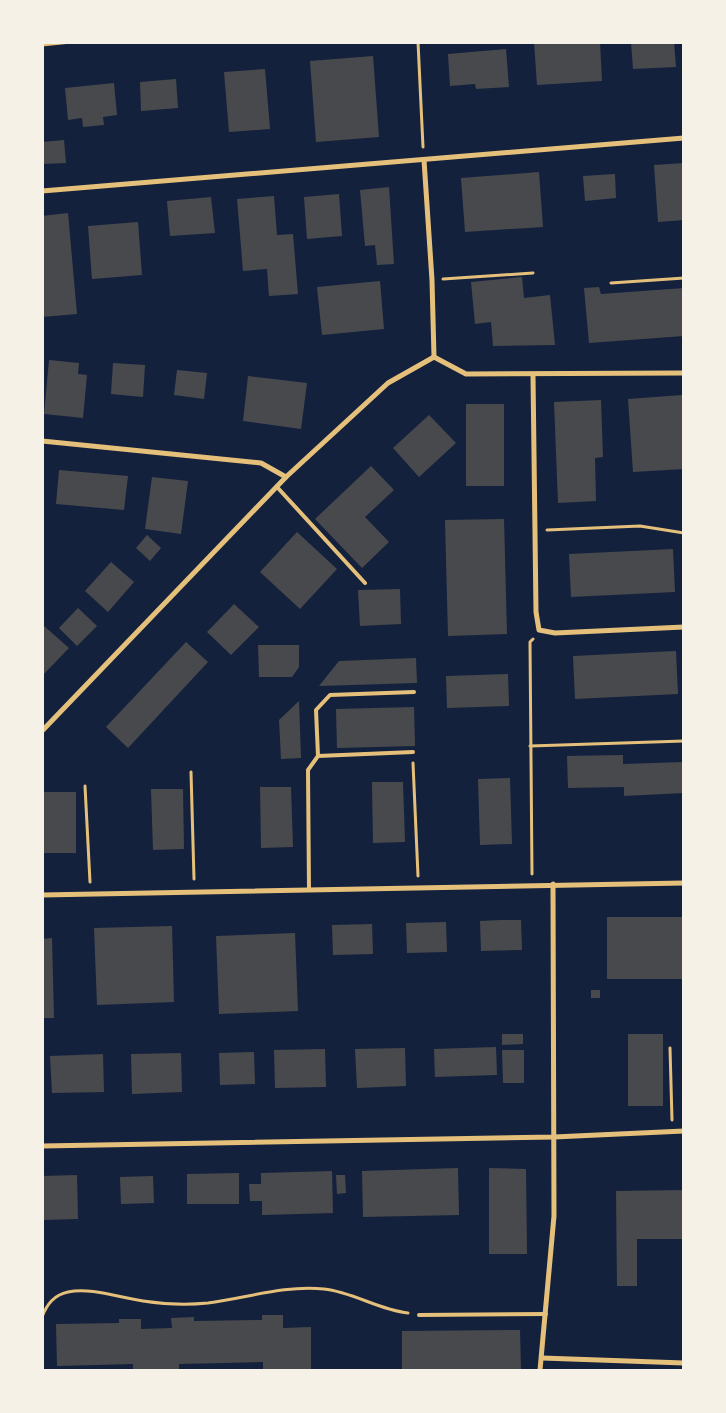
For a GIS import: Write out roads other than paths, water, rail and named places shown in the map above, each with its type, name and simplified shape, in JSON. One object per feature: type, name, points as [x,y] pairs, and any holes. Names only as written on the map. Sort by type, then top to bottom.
[{"type":"street","points":[[42,191],[684,138]]},
{"type":"street","points":[[424,160],[432,280],[434,357]]},
{"type":"street","points":[[434,357],[466,374],[532,376],[684,373]]},
{"type":"street","points":[[42,731],[286,477],[388,383],[434,357]]},
{"type":"street","points":[[532,376],[536,612],[539,630],[555,632],[684,627]]},
{"type":"street","points":[[42,441],[261,463],[286,477]]},
{"type":"street","points":[[42,895],[532,884],[684,883]]},
{"type":"street","points":[[540,1370],[553,1235],[553,884]]},
{"type":"street","points":[[42,1146],[554,1137],[684,1131]]},
{"type":"street","points":[[542,1358],[684,1363]]},
{"type":"lane","points":[[277,487],[365,583]]},
{"type":"lane","points":[[309,890],[308,770],[318,756],[316,710],[330,695],[414,692]]},
{"type":"lane","points":[[318,756],[413,752]]},
{"type":"lane","points":[[419,1315],[546,1314]]}]
